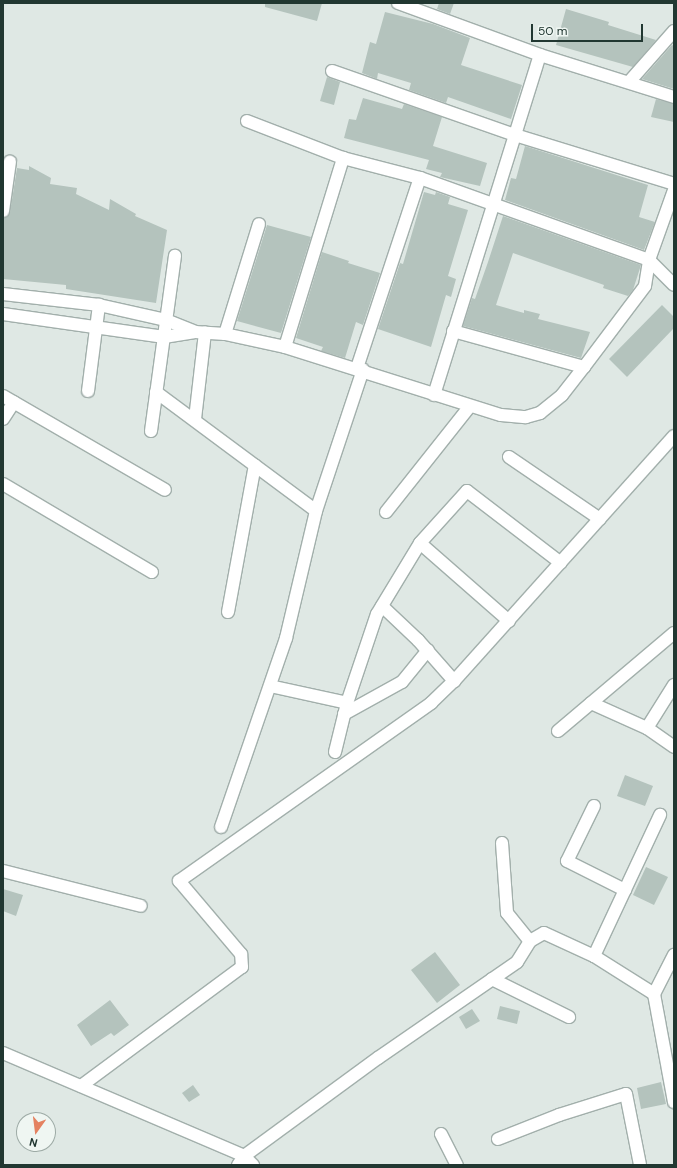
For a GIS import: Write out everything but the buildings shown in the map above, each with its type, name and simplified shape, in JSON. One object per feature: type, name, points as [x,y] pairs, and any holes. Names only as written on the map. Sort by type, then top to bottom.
[{"type":"street","points":[[398,3],[540,55],[674,97]]},
{"type":"street","points":[[629,82],[674,31]]},
{"type":"street","points":[[434,395],[452,331],[494,204],[540,55]]},
{"type":"street","points":[[332,71],[515,135],[674,184]]},
{"type":"street","points":[[247,121],[343,158],[420,178],[649,260],[674,285]]},
{"type":"street","points":[[285,347],[343,158]]},
{"type":"street","points":[[3,211],[10,161]]},
{"type":"street","points":[[221,827],[286,638],[316,511],[420,178]]},
{"type":"street","points":[[3,314],[164,337],[200,332],[225,334],[285,347],[360,369],[434,395],[501,415],[526,417],[540,413],[562,395],[645,286],[649,260],[674,190]]},
{"type":"street","points":[[225,334],[259,224]]},
{"type":"street","points":[[151,431],[175,256]]},
{"type":"street","points":[[3,294],[99,305],[166,320],[200,332]]},
{"type":"street","points":[[88,391],[99,305]]},
{"type":"street","points":[[452,331],[584,367]]},
{"type":"street","points":[[195,419],[200,332]]},
{"type":"street","points":[[156,392],[195,419],[316,511]]},
{"type":"street","points":[[3,419],[8,399],[165,490]]},
{"type":"street","points":[[386,512],[470,406]]},
{"type":"street","points":[[81,1086],[242,968],[241,954],[179,881],[431,703],[454,681],[509,621],[674,436]]},
{"type":"street","points":[[508,457],[600,519]]},
{"type":"street","points":[[228,612],[255,465]]},
{"type":"street","points":[[3,484],[152,572]]},
{"type":"street","points":[[335,752],[346,708],[382,606],[420,543],[467,491],[561,563]]},
{"type":"street","points":[[420,543],[509,621]]},
{"type":"street","points":[[382,606],[428,650],[454,681]]},
{"type":"street","points":[[558,731],[674,633]]},
{"type":"street","points":[[270,686],[346,708],[402,682],[428,650]]},
{"type":"street","points":[[647,728],[674,685]]},
{"type":"street","points":[[591,703],[647,728],[674,747]]},
{"type":"street","points":[[594,806],[567,861],[625,890]]},
{"type":"street","points":[[594,956],[660,815]]},
{"type":"street","points":[[502,843],[507,913],[530,941]]},
{"type":"street","points":[[3,871],[141,906]]},
{"type":"street","points":[[241,1161],[516,962],[530,941],[544,933],[594,956],[654,994]]},
{"type":"street","points":[[674,955],[654,994],[674,1102]]},
{"type":"street","points":[[492,979],[569,1017]]},
{"type":"street","points":[[3,1053],[81,1086],[241,1161],[253,1165]]},
{"type":"street","points":[[498,1139],[558,1115],[626,1094],[640,1165]]},
{"type":"street","points":[[441,1134],[457,1165]]}]
